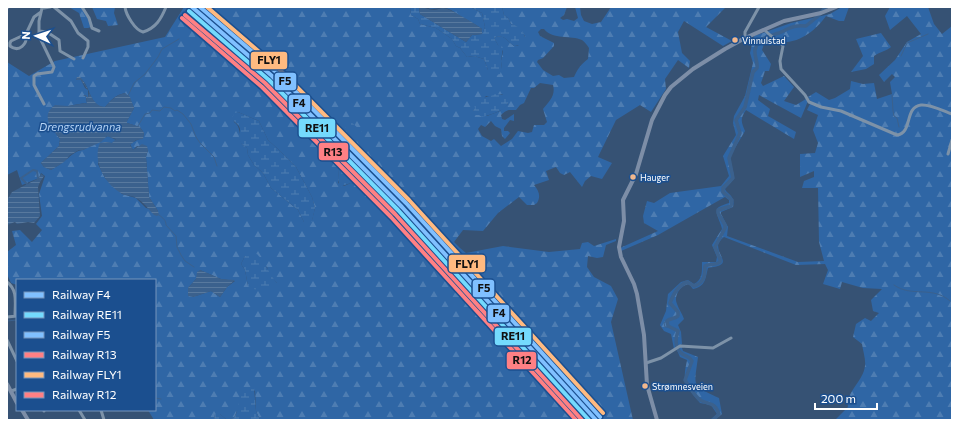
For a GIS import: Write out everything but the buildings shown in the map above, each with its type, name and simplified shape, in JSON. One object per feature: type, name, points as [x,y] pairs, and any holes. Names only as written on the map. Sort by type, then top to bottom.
[{"type":"main road","points":[[656,420],[647,388],[644,335],[637,294],[634,284],[621,257],[620,250],[620,240],[624,221],[622,206],[624,198],[636,174],[652,120],[668,91],[678,81],[693,69],[729,46],[789,20],[821,13],[836,7]]},
{"type":"main road","points":[[7,385],[16,401]]},
{"type":"main road","points":[[23,411],[28,420]]},
{"type":"street","points":[[44,104],[34,85],[34,76],[37,74],[52,72],[54,67],[40,39],[38,31],[41,7],[50,7]]},
{"type":"street","points":[[54,7],[71,21],[78,33],[88,41],[88,47],[83,58]]},
{"type":"street","points":[[82,7],[89,18],[92,28],[99,31]]},
{"type":"street","points":[[125,7],[127,15],[138,30],[143,32],[160,21],[166,7]]},
{"type":"street","points":[[746,38],[745,32],[759,7]]},
{"type":"street","points":[[26,34],[11,41],[10,46],[14,49],[24,45],[27,39],[26,34],[34,17],[41,12]]},
{"type":"street","points":[[765,30],[783,46],[780,61],[783,72],[805,94],[809,102],[841,111],[897,134],[902,134],[905,131],[912,111],[918,106],[924,105],[952,114]]},
{"type":"street","points":[[38,31],[47,32],[57,39],[59,42],[60,51],[74,59]]},
{"type":"street","points":[[948,154],[952,140]]},
{"type":"street","points":[[7,282],[13,289],[16,296],[16,316],[7,317]]},
{"type":"street","points":[[646,363],[661,358],[677,347],[686,345],[713,348],[731,338]]},
{"type":"street","points":[[7,340],[16,359]]},
{"type":"street","points":[[11,391],[16,389]]},
{"type":"street","points":[[80,411],[84,420]]},
{"type":"green space","points":[[69,7],[81,7],[88,18],[91,27],[84,28],[79,13]]},
{"type":"green space","points":[[92,7],[115,7],[114,13],[118,25],[108,26],[106,21],[97,19]]},
{"type":"green space","points":[[184,7],[410,7],[411,15],[418,19],[420,24],[436,28],[452,39],[456,46],[460,48],[467,57],[474,56],[484,59],[488,70],[502,69],[501,61],[503,51],[494,38],[500,36],[503,37],[514,46],[518,46],[525,36],[519,29],[511,24],[508,18],[504,15],[502,7],[567,7],[564,15],[560,18],[563,20],[567,19],[574,21],[578,18],[575,7],[580,7],[581,15],[584,21],[592,24],[601,22],[611,7],[726,7],[706,27],[732,41],[723,46],[684,21],[678,32],[682,53],[690,61],[689,68],[678,60],[665,79],[666,89],[651,112],[640,105],[616,120],[598,157],[612,163],[602,179],[591,176],[585,181],[582,187],[570,172],[564,175],[560,173],[556,167],[546,171],[549,180],[534,185],[539,194],[537,203],[534,205],[527,205],[519,197],[498,213],[483,231],[463,230],[454,242],[466,253],[503,246],[549,252],[580,249],[582,243],[588,242],[594,246],[616,239],[616,241],[606,245],[603,257],[597,258],[588,256],[587,267],[594,277],[611,286],[618,299],[611,322],[633,420],[260,420],[256,411],[255,390],[237,411],[234,418],[227,420],[220,414],[215,414],[214,420],[154,420],[149,411],[156,411],[156,279],[16,279],[16,285],[11,283],[7,274],[7,252],[16,245],[12,231],[20,230],[32,242],[42,230],[36,224],[42,216],[39,194],[45,176],[41,173],[39,178],[22,185],[17,170],[7,175],[7,62],[29,76],[55,61],[165,37]],"holes":[[[541,29],[544,29],[552,35],[582,40],[589,48],[588,59],[583,63],[574,77],[564,78],[559,75],[553,76],[543,70],[537,62],[554,46],[554,43],[540,36],[538,32]],[[78,77],[82,80],[88,90],[85,88],[81,80],[76,80]],[[277,79],[305,108],[309,108],[316,104],[302,126],[291,117],[288,100],[282,92]],[[540,83],[553,85],[554,89],[550,101],[543,109],[547,122],[544,125],[534,125],[532,132],[528,133],[518,131],[512,139],[501,146],[494,139],[491,141],[482,136],[478,129],[481,125],[485,127],[491,121],[495,126],[501,129],[502,136],[505,139],[510,133],[508,131],[504,131],[504,128],[510,120],[514,121],[514,114],[505,120],[502,119],[501,115],[508,110],[516,110],[524,103],[531,88],[534,88]],[[88,90],[92,99],[99,106],[105,107],[118,95],[125,93],[129,96],[134,108],[127,123],[140,127],[144,133],[143,138],[130,144],[133,150],[137,146],[148,150],[146,157],[149,197],[158,211],[146,208],[136,198],[122,194],[105,178],[98,164],[105,142],[112,143],[116,140],[108,136],[75,153],[51,170],[44,167],[41,163],[59,146],[60,139],[54,131],[49,118],[51,109],[55,106],[87,104],[86,98],[88,97]],[[502,94],[508,100],[508,104],[500,111],[487,116],[473,111],[486,96],[490,97]],[[238,112],[259,121],[268,140],[296,167],[312,197],[315,208],[312,220],[304,222],[298,210],[271,188],[263,173],[254,165],[248,155],[247,148],[241,141],[239,128],[234,122],[233,117]],[[342,168],[374,172],[371,189],[351,183],[344,186],[338,183],[338,170]],[[245,256],[267,267],[269,274],[277,283],[248,286],[245,270],[241,264]],[[200,270],[221,279],[235,281],[227,287],[220,297],[211,291],[193,297],[188,288],[196,279]]]},
{"type":"green space","points":[[410,7],[419,7],[420,14],[466,42],[472,35],[482,34],[485,27],[482,13],[470,7],[502,7],[504,15],[508,18],[511,24],[518,27],[523,32],[525,42],[523,45],[514,46],[503,37],[500,36],[494,38],[498,45],[503,47],[501,61],[502,69],[500,74],[496,75],[488,70],[484,59],[474,56],[467,57],[460,48],[456,46],[452,39],[436,28],[420,24],[418,19],[411,15]]},
{"type":"green space","points":[[426,7],[470,7],[482,13],[485,27],[482,34],[482,29],[450,9],[431,9]]},
{"type":"green space","points":[[842,7],[849,7],[844,21],[839,21],[826,16],[812,31],[801,38],[789,42],[771,41],[764,44],[762,50],[771,64],[769,71],[765,71],[761,83],[763,86],[784,76],[794,87],[784,101],[796,105],[806,99],[808,101],[801,118],[759,95],[758,100],[770,109],[768,116],[796,132],[794,139],[746,110],[742,120],[745,131],[732,153],[730,160],[734,179],[725,189],[733,199],[733,207],[721,212],[721,214],[728,227],[727,236],[798,262],[824,261],[819,242],[818,188],[802,188],[804,181],[814,177],[814,171],[800,177],[800,154],[815,153],[818,143],[813,130],[818,115],[807,110],[811,102],[808,97],[816,92],[829,100],[835,98],[850,89],[851,81],[863,84],[874,83],[877,99],[892,94],[890,82],[895,77],[892,74],[884,82],[879,75],[895,60],[907,42],[921,34],[907,16],[890,30],[885,16],[890,7],[928,7],[934,24],[942,34],[952,26],[952,420],[835,420],[848,407],[848,401],[852,391],[864,372],[865,358],[862,344],[853,337],[856,324],[865,318],[871,321],[879,313],[873,311],[871,300],[882,289],[863,288],[842,282],[840,289],[823,284],[828,270],[825,264],[796,265],[724,237],[718,245],[723,263],[716,267],[708,268],[703,284],[697,288],[693,289],[689,284],[683,286],[678,291],[676,301],[684,319],[678,325],[681,332],[682,344],[674,349],[671,334],[664,331],[660,325],[666,311],[668,294],[681,282],[688,280],[694,284],[697,282],[701,274],[702,262],[716,262],[717,257],[712,245],[722,229],[717,209],[729,203],[729,200],[725,197],[658,235],[621,251],[620,248],[658,231],[644,223],[643,216],[647,201],[654,203],[670,193],[721,186],[729,176],[723,156],[736,135],[733,123],[734,116],[745,96],[753,63],[750,53],[754,36],[791,23],[830,14]]},
{"type":"green space","points":[[881,33],[891,47],[874,56],[874,64],[866,69],[851,72],[863,56],[856,39]]},
{"type":"green space","points":[[277,79],[288,80],[304,95],[302,104],[305,108],[309,108],[316,104],[320,116],[302,126],[291,117],[288,100],[282,92]]},
{"type":"green space","points":[[495,94],[510,96],[507,106],[493,114],[482,117],[479,115],[474,115],[473,111],[476,102],[481,98]]},
{"type":"green space","points":[[238,112],[259,121],[268,140],[296,167],[312,197],[315,208],[312,221],[308,225],[304,222],[298,210],[271,188],[263,173],[254,165],[248,155],[247,148],[240,141],[240,130],[238,124],[232,119],[234,113]]},
{"type":"green space","points":[[347,118],[361,131],[364,137],[361,139],[355,132],[343,126],[344,121]]},
{"type":"green space","points":[[342,168],[374,172],[377,180],[372,189],[351,183],[339,187],[338,169]]},
{"type":"green space","points":[[257,254],[277,283],[266,290],[258,290],[248,286],[245,270],[241,264],[245,256]]},
{"type":"green space","points":[[681,345],[683,351],[698,357],[696,384],[703,390],[719,398],[722,414],[715,420],[710,420],[717,414],[711,405],[700,403],[686,383],[685,374],[687,360],[680,357],[676,348]]},
{"type":"green space","points":[[245,387],[254,387],[256,411],[260,420],[227,420],[234,418],[241,394]]},
{"type":"green space","points":[[215,414],[220,414],[227,420],[214,420]]},
{"type":"water","points":[[419,7],[430,10],[443,8],[451,11],[469,20],[482,29],[482,34],[472,35],[466,42],[420,14]]},
{"type":"water","points":[[77,77],[80,77],[89,92],[81,80],[76,80]]},
{"type":"water","name":"Drengsrudvanna","points":[[89,92],[96,104],[105,107],[119,95],[125,93],[130,97],[134,108],[127,123],[140,127],[144,133],[143,139],[136,140],[130,145],[133,150],[142,144],[147,146],[148,150],[146,157],[149,197],[159,215],[154,215],[139,199],[123,194],[115,189],[105,178],[99,164],[98,150],[100,143],[112,143],[116,139],[107,136],[101,142],[70,155],[64,162],[51,170],[44,167],[41,163],[59,146],[60,139],[49,123],[48,114],[50,109],[55,105],[68,106],[85,103],[87,104],[86,97],[83,95],[86,95],[88,98]]},
{"type":"water","points":[[41,174],[44,176],[38,187],[40,216],[34,223],[28,222],[17,224],[15,222],[7,225],[7,200],[12,192],[39,178]]},
{"type":"water","points":[[200,270],[221,279],[235,280],[227,287],[220,297],[211,291],[193,297],[188,296],[188,288],[196,279],[197,272]]},
{"type":"waterway","points":[[713,420],[719,414],[716,408],[713,405],[700,400],[685,380],[692,361],[677,348],[676,338],[678,331],[668,326],[667,321],[678,316],[678,312],[670,303],[681,285],[687,282],[694,286],[697,285],[702,281],[705,266],[720,262],[715,247],[725,228],[725,225],[718,213],[718,210],[731,206],[732,200],[723,192],[723,188],[733,178],[729,158],[740,133],[736,120],[745,107],[753,72],[757,68],[755,50],[759,42],[768,36],[794,26],[806,26],[826,7]]},
{"type":"waterway","points":[[901,56],[907,43],[928,34]]},
{"type":"waterway","points":[[128,96],[134,83],[145,74],[162,49],[179,39]]},
{"type":"waterway","points":[[892,95],[894,116],[897,118],[899,127]]},
{"type":"waterway","points":[[138,126],[145,114],[150,113],[152,110],[160,111],[164,107],[171,108],[175,111],[177,110],[183,114],[191,124],[196,137],[214,157],[217,166]]},
{"type":"waterway","points":[[27,184],[21,178],[33,170],[37,171],[38,179]]},
{"type":"waterway","points":[[159,215],[164,219],[166,225],[176,236],[177,247],[185,261],[194,267]]},
{"type":"waterway","points":[[894,285],[908,291],[929,292],[943,296],[950,301]]},
{"type":"waterway","points":[[7,321],[16,320]]},
{"type":"waterway","points":[[667,321],[664,323],[665,327],[670,327]]},
{"type":"waterway","points":[[156,398],[161,399]]},
{"type":"rail line","name":"F4","points":[[192,7],[272,76],[402,207],[596,420]]},
{"type":"rail line","name":"F5","points":[[200,7],[276,72],[406,203],[600,417]]},
{"type":"rail line","name":"FLY1","points":[[207,7],[279,69],[409,200],[603,413]]},
{"type":"rail line","name":"RE11","points":[[189,11],[269,80],[398,210],[589,420]]},
{"type":"rail line","name":"R13","points":[[185,15],[265,83],[395,214],[582,420]]},
{"type":"rail line","name":"R12","points":[[182,18],[262,87],[391,217],[576,420]]},
{"type":"place","name":"Vinnulstad","points":[[735,40]]},
{"type":"place","name":"Hauger","points":[[633,177]]},
{"type":"place","name":"Strømnesveien","points":[[645,386]]}]
